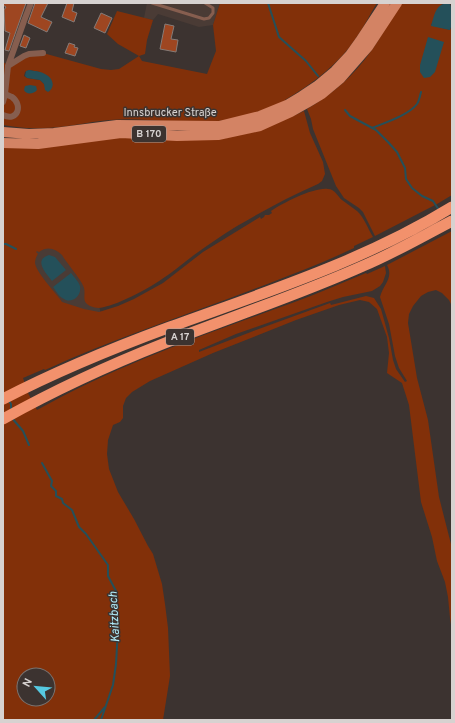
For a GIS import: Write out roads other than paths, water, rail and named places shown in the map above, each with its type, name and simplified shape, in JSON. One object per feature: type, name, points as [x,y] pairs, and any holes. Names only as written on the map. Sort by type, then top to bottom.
[{"type":"highway","name":"A 17","points":[[3,399],[83,361],[170,327],[289,284],[358,256],[452,207]]},
{"type":"highway","name":"A 17","points":[[3,419],[37,400],[82,378],[165,343],[292,296],[363,266],[452,221]]},
{"type":"main road","name":"Innsbrucker Straße","points":[[364,44],[384,3]]},
{"type":"main road","name":"Innsbrucker Straße","points":[[3,143],[38,144],[122,133],[177,136],[218,134],[260,126],[289,108],[335,71],[345,60],[364,44],[397,3]]},
{"type":"main road","name":"Innsbrucker Straße","points":[[3,132],[29,134],[54,133],[117,125],[219,126],[289,108]]},
{"type":"street","points":[[3,102],[8,66],[32,3]]},
{"type":"street","points":[[8,66],[29,54],[43,53]]},
{"type":"street","points":[[3,115],[8,118],[14,117],[17,113],[18,107],[16,101],[12,97],[5,94]]},
{"type":"lane","points":[[152,3],[204,19],[210,18],[213,13],[213,8],[205,3]]},
{"type":"water","points":[[449,3],[452,9],[452,23],[450,30],[431,26],[436,10],[441,5]]},
{"type":"water","points":[[428,37],[444,42],[435,72],[430,77],[424,78],[420,72],[420,65]]},
{"type":"water","points":[[26,71],[41,72],[48,76],[52,80],[52,88],[48,92],[45,90],[44,84],[40,80],[27,78],[25,76]]},
{"type":"water","points":[[25,86],[36,86],[37,90],[32,93],[26,93],[24,90]]},
{"type":"water","points":[[49,255],[55,257],[66,270],[52,281],[44,271],[41,263],[44,257]]},
{"type":"water","points":[[71,273],[79,283],[80,290],[76,298],[73,300],[67,300],[62,298],[53,287]]},
{"type":"waterway","points":[[268,3],[279,37],[306,61],[318,76]]},
{"type":"waterway","points":[[372,128],[408,112],[417,104],[421,92]]},
{"type":"waterway","points":[[345,110],[350,116],[376,130],[388,142],[397,152],[405,168],[406,179],[412,188],[422,196],[433,201],[439,210]]},
{"type":"waterway","points":[[3,244],[16,249]]},
{"type":"waterway","name":"Kaitzbach","points":[[9,401],[11,404],[11,410]]},
{"type":"waterway","name":"Kaitzbach","points":[[12,418],[23,431],[29,445]]},
{"type":"waterway","name":"Kaitzbach","points":[[42,463],[52,481],[51,486],[56,491],[56,496],[62,499],[63,503],[72,510],[79,527],[86,534],[108,565],[108,576],[116,591],[114,598],[114,612],[118,629],[116,664],[113,685],[101,720]]},
{"type":"waterway","name":"Kaitzbach","points":[[94,720],[105,707]]}]
